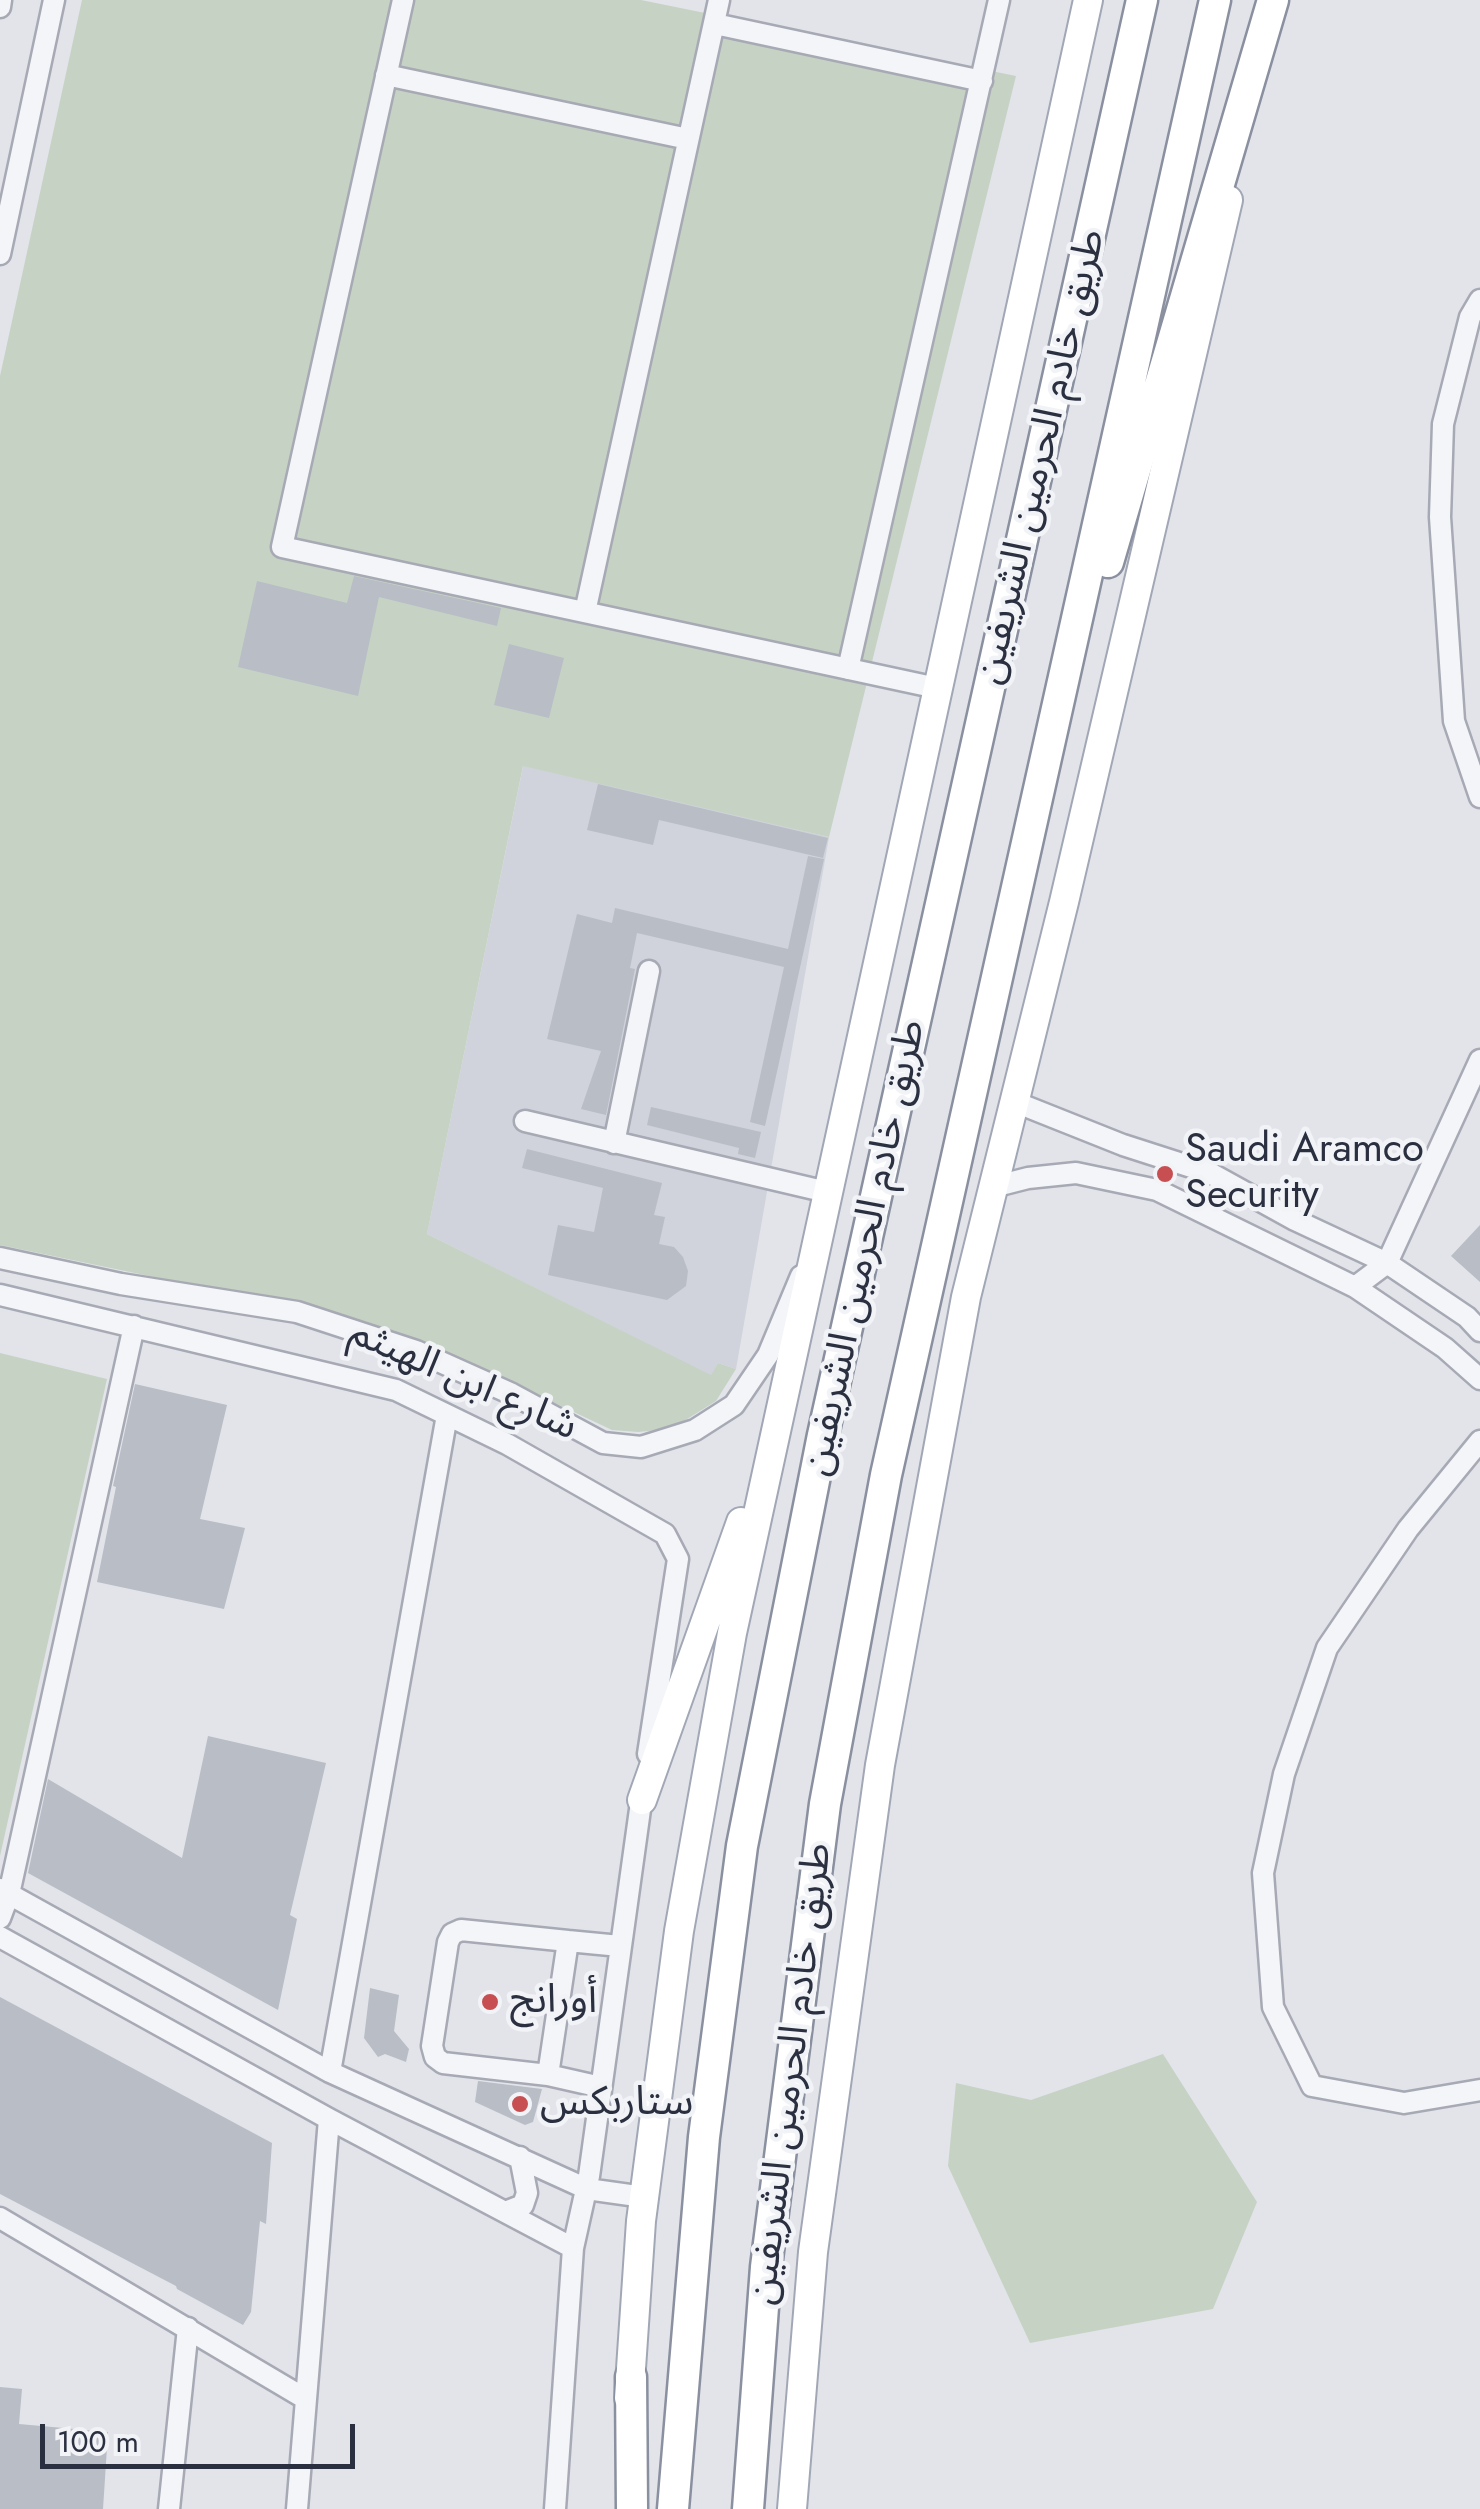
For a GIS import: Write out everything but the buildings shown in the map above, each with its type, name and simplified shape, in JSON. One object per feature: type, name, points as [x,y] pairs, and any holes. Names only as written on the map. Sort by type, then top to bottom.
[{"type":"highway","name":"طريق خادم الحرمين الشريفين","points":[[673,2509],[704,2137],[742,1846],[823,1435],[1142,0]]},
{"type":"highway","name":"طريق خادم الحرمين الشريفين","points":[[748,2509],[766,2267],[825,1804],[886,1476],[1216,0]]},
{"type":"highway","points":[[1026,844],[1274,0]]},
{"type":"highway","points":[[631,2377],[632,2509]]},
{"type":"main road","points":[[621,2509],[644,2197],[679,1931],[732,1633],[1088,0]]},
{"type":"main road","points":[[792,2509],[812,2252],[880,1766],[966,1297],[1274,0]]},
{"type":"main road","points":[[642,1800],[779,1416]]},
{"type":"street","points":[[0,254],[54,0]]},
{"type":"street","points":[[403,0],[282,547],[937,688]]},
{"type":"street","points":[[585,612],[719,0]]},
{"type":"street","points":[[848,668],[999,0]]},
{"type":"street","points":[[715,24],[982,82]]},
{"type":"street","points":[[386,75],[688,140]]},
{"type":"street","points":[[1480,300],[1470,317],[1443,424],[1440,517],[1454,720],[1480,797]]},
{"type":"street","points":[[614,1143],[649,971]]},
{"type":"street","points":[[1355,1288],[1387,1263],[1480,1060]]},
{"type":"street","points":[[1015,1102],[1123,1145],[1210,1173],[1295,1220],[1387,1263],[1467,1317],[1480,1331]]},
{"type":"street","points":[[526,1121],[827,1192]]},
{"type":"street","points":[[993,1187],[1028,1178],[1076,1173],[1156,1190],[1355,1288],[1445,1348],[1480,1379]]},
{"type":"street","name":"شارع ابن الهيثم","points":[[0,1258],[122,1284],[297,1312],[416,1352],[512,1394],[603,1443],[642,1447],[695,1430],[734,1404],[768,1354],[817,1238]]},
{"type":"street","name":"شارع ابن الهيثم","points":[[0,1295],[396,1390],[538,1461],[665,1534],[678,1559],[642,1800]]},
{"type":"street","points":[[0,1918],[134,1326]]},
{"type":"street","points":[[330,2072],[448,1415]]},
{"type":"street","points":[[1480,1441],[1408,1529],[1327,1648],[1284,1774],[1263,1874],[1273,2007],[1312,2086],[1404,2103],[1480,2090]]},
{"type":"street","points":[[555,2509],[573,2248],[586,2189],[642,1800]]},
{"type":"street","points":[[4,1892],[330,2072],[586,2189],[644,2197]]},
{"type":"street","points":[[601,2087],[548,2075],[443,2063],[435,2058],[432,2046],[452,1934],[461,1930],[620,1946]]},
{"type":"street","points":[[0,1937],[329,2119],[573,2248]]},
{"type":"street","points":[[548,2075],[568,1941]]},
{"type":"street","points":[[296,2509],[329,2119]]},
{"type":"street","points":[[506,2212],[523,2205],[527,2193],[520,2158]]},
{"type":"street","points":[[0,2218],[304,2398]]},
{"type":"street","points":[[169,2509],[188,2328]]},
{"type":"shaded area","points":[[524,762],[829,837],[736,1369],[718,1363],[711,1376],[427,1234]]},
{"type":"green space","points":[[82,0],[641,0],[1016,76],[829,837],[523,766],[427,1234],[711,1375],[718,1363],[736,1369],[716,1401],[671,1429],[612,1430],[438,1348],[327,1313],[0,1245],[0,376]]},
{"type":"green space","points":[[0,1353],[107,1379],[0,1856]]},
{"type":"green space","points":[[1163,2054],[1257,2202],[1213,2309],[1030,2343],[948,2166],[956,2083],[1031,2100]]},
{"type":"place","name":"Saudi Aramco Security","points":[[1165,1174]]},
{"type":"place","name":"أورانج","points":[[490,2002]]},
{"type":"place","name":"ستاربكس","points":[[520,2104]]}]
